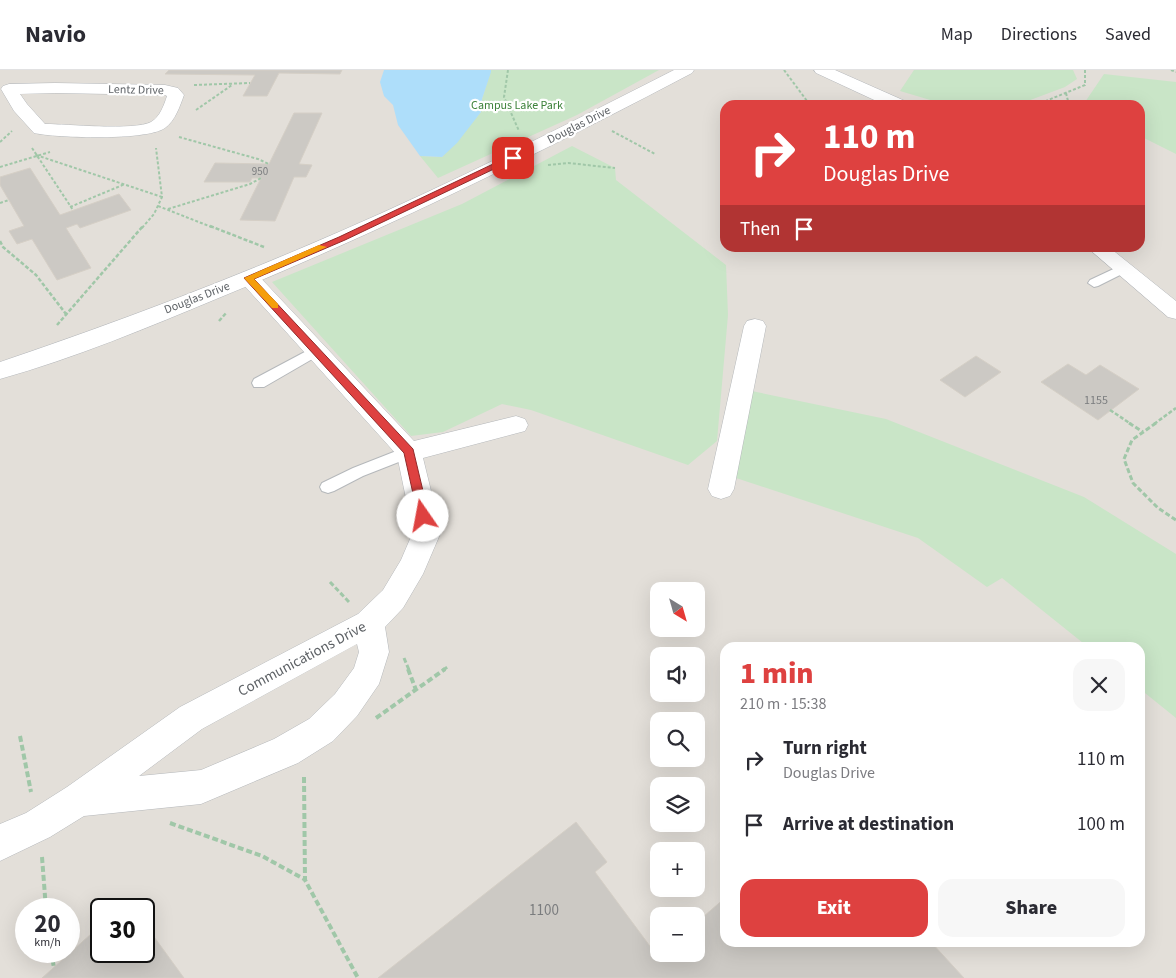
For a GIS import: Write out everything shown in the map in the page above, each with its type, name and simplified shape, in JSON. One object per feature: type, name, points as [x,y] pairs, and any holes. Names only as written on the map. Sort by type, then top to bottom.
[{"type":"street","name":"Douglas Drive","points":[[0,371],[69,348],[248,278],[342,238],[548,141],[686,70]]},
{"type":"street","points":[[822,70],[888,100]]},
{"type":"street","name":"Lentz Drive","points":[[5,89],[165,90],[172,91],[176,95],[168,112],[158,124],[148,129],[131,131],[40,129],[5,89]]},
{"type":"street","points":[[1103,252],[1176,312]]},
{"type":"street","name":"Communications Drive","points":[[0,843],[38,824],[79,799],[191,718],[369,623],[393,599],[413,566],[427,532],[409,452],[248,278]]},
{"type":"street","points":[[721,489],[755,326]]},
{"type":"street","points":[[409,452],[516,424]]},
{"type":"street","points":[[79,799],[201,787],[286,751],[321,730],[346,705],[368,674],[374,652],[369,623]]},
{"type":"lane","points":[[1094,283],[1122,269]]},
{"type":"lane","points":[[259,383],[316,351]]},
{"type":"lane","points":[[328,487],[358,472],[409,452]]},
{"type":"path","points":[[508,70],[504,97],[520,134]]},
{"type":"path","points":[[784,70],[806,100]]},
{"type":"path","points":[[1048,100],[1085,85],[1086,70]]},
{"type":"path","points":[[1171,70],[1176,72]]},
{"type":"path","points":[[188,85],[250,83]]},
{"type":"path","points":[[190,113],[232,85]]},
{"type":"path","points":[[1066,93],[1068,100]]},
{"type":"path","points":[[0,142],[17,126]]},
{"type":"path","points":[[611,130],[655,154]]},
{"type":"path","points":[[179,137],[258,159],[269,164]]},
{"type":"path","points":[[29,142],[73,210]]},
{"type":"path","points":[[55,327],[154,214],[162,197],[158,157],[154,142]]},
{"type":"path","points":[[36,155],[162,197]]},
{"type":"path","points":[[543,166],[568,163],[614,168]]},
{"type":"path","points":[[167,209],[250,184],[261,178]]},
{"type":"path","points":[[70,207],[126,184]]},
{"type":"path","points":[[0,203],[9,200]]},
{"type":"path","points":[[158,206],[265,247]]},
{"type":"path","points":[[0,241],[3,246],[36,275],[66,314]]},
{"type":"path","points":[[1176,408],[1132,440],[1124,459],[1133,483],[1158,508],[1176,520]]},
{"type":"path","points":[[1110,410],[1143,432]]},
{"type":"path","points":[[368,724],[449,666]]},
{"type":"path","points":[[304,769],[305,880],[358,978]]},
{"type":"path","points":[[169,823],[262,856],[305,880]]},
{"type":"path","points":[[53,963],[54,968]]},
{"type":"shaded area","points":[[0,70],[1176,70],[1176,978],[0,978]]},
{"type":"green space","name":"Campus Lake Park","points":[[491,70],[659,70],[577,115],[438,178],[420,156],[442,157],[481,112],[482,99]]},
{"type":"green space","points":[[914,70],[1073,70],[1077,79],[1065,87],[1030,100],[930,100],[900,91]]},
{"type":"green space","points":[[1104,74],[1176,82],[1176,154],[1145,138],[1145,100],[1086,100]]},
{"type":"green space","points":[[572,146],[615,168],[616,180],[726,265],[728,315],[717,441],[688,465],[531,410],[502,404],[443,432],[411,436],[272,282],[462,204]]},
{"type":"green space","points":[[742,389],[886,419],[1084,497],[1176,554],[1176,718],[1145,693],[1145,642],[1082,642],[1002,578],[987,587],[918,538],[724,474]]},
{"type":"water","points":[[384,70],[491,70],[491,72],[482,99],[481,112],[457,143],[442,157],[420,156],[398,125],[393,105],[384,96],[380,82]]},
{"type":"building","points":[[169,70],[342,70],[340,74],[279,73],[267,96],[243,96],[255,75],[165,74]]},
{"type":"building","points":[[294,113],[322,113],[299,164],[312,165],[306,177],[294,177],[275,221],[240,220],[261,178],[252,178],[250,182],[204,182],[215,163],[269,164]]},
{"type":"building","points":[[30,168],[60,215],[119,194],[131,210],[80,228],[77,224],[66,228],[91,268],[57,280],[32,239],[17,244],[9,231],[24,226],[0,185],[0,177]]},
{"type":"building","points":[[976,356],[1001,372],[965,397],[940,380]]},
{"type":"building","points":[[1068,364],[1086,375],[1100,365],[1139,389],[1098,420],[1041,382]]},
{"type":"building","points":[[576,822],[607,862],[595,872],[650,946],[650,962],[705,962],[705,915],[720,902],[720,947],[936,947],[964,978],[378,978]]},
{"type":"building","points":[[90,935],[90,963],[155,963],[155,938],[184,978],[42,978],[59,963],[80,963],[80,944]]},
{"type":"slow traffic","points":[[275,306],[248,278],[322,247]]},
{"type":"route","points":[[423,516],[409,452],[248,278],[342,238],[513,158]]}]
